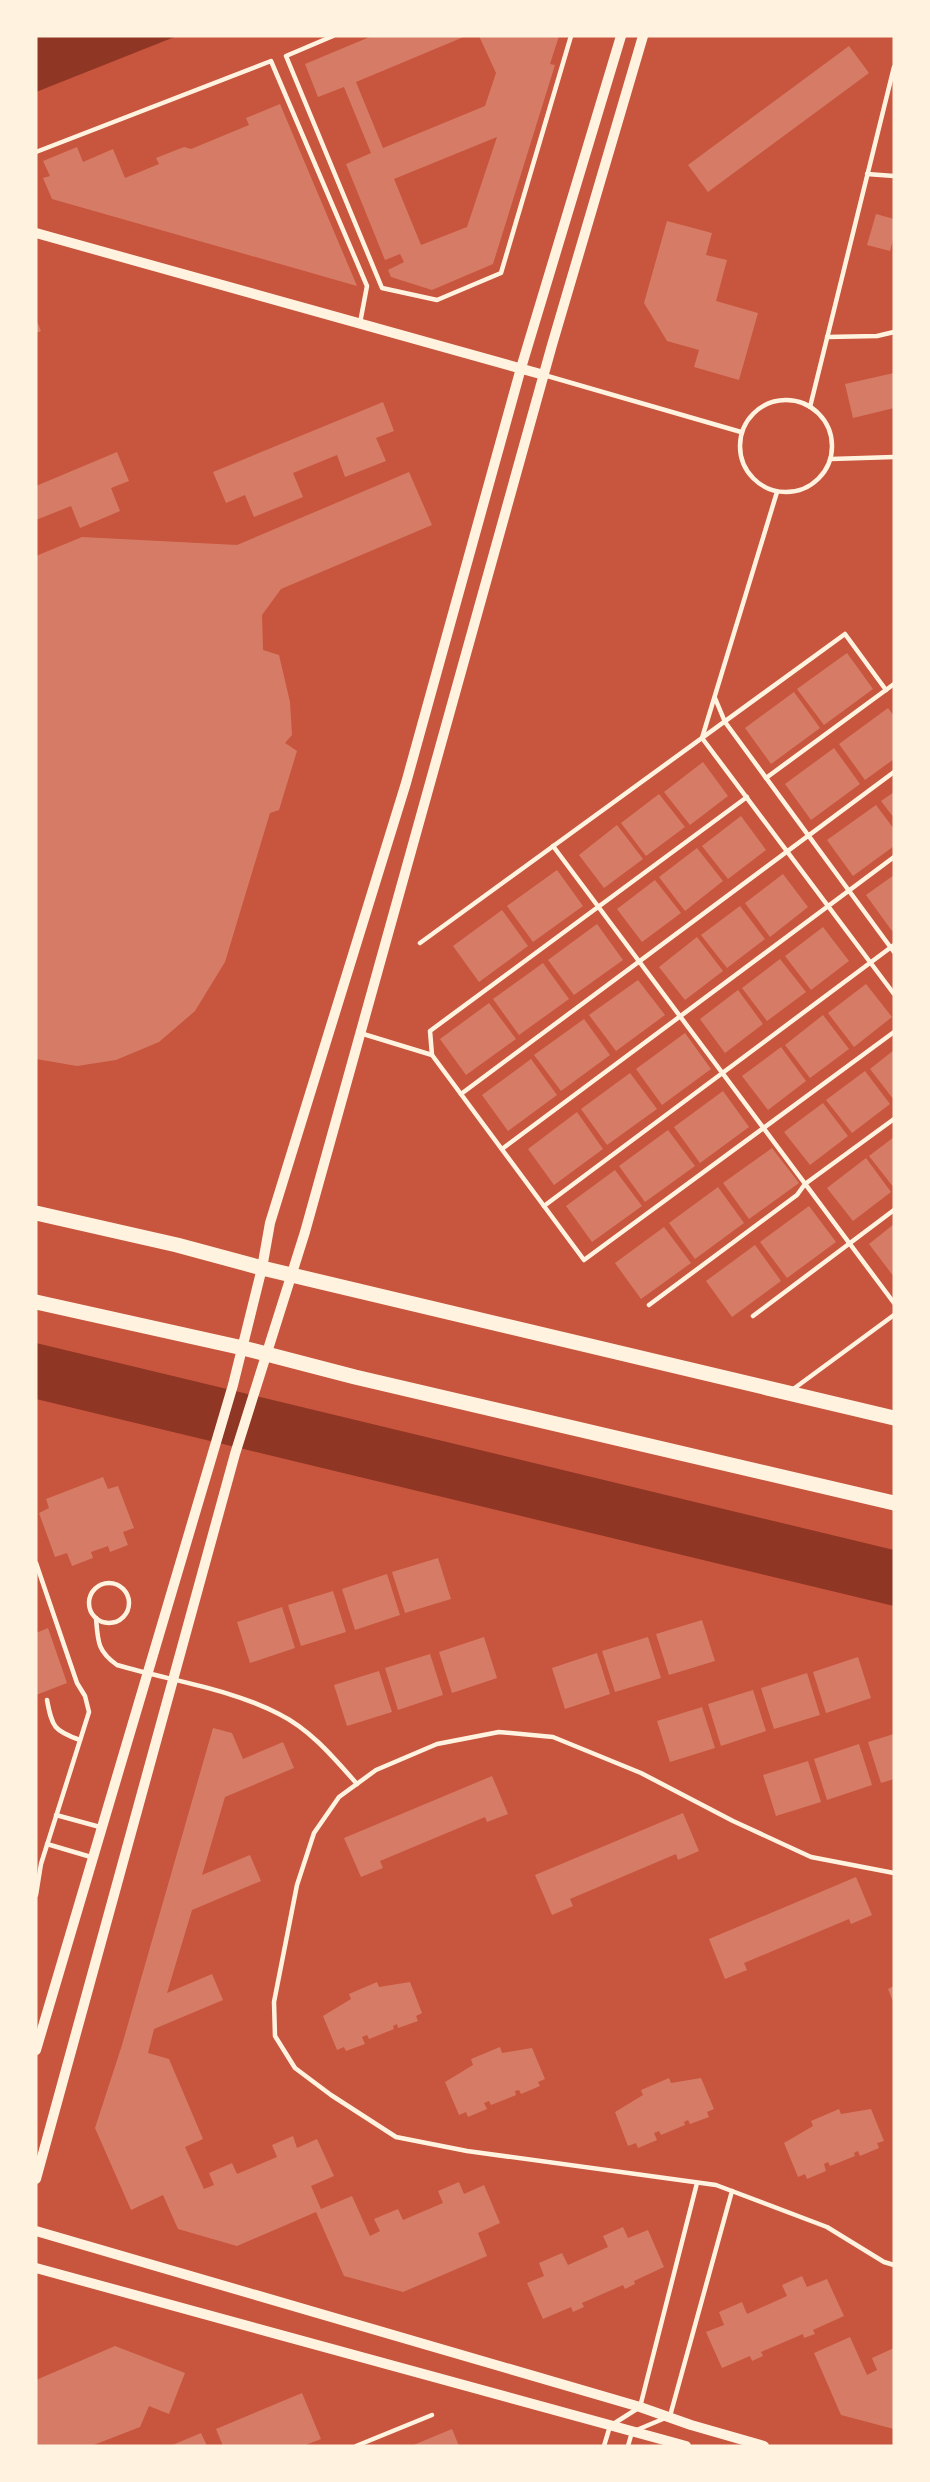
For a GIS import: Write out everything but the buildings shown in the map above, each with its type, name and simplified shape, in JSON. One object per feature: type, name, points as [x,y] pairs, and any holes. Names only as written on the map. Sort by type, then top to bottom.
[{"type":"main road","points":[[36,1213],[894,1418]]},
{"type":"main road","points":[[36,1302],[243,1348],[355,1377],[894,1503]]},
{"type":"street","points":[[36,2050],[91,1857],[233,1385],[262,1268],[270,1223],[406,783],[521,368],[621,36]]},
{"type":"street","points":[[36,2179],[235,1454],[291,1275],[544,375],[643,36]]},
{"type":"street","points":[[36,233],[544,375]]},
{"type":"street","points":[[36,2231],[640,2407],[764,2446]]},
{"type":"street","points":[[36,2268],[686,2446]]},
{"type":"lane","points":[[333,36],[286,56],[382,288],[437,300],[501,273],[571,36]]},
{"type":"lane","points":[[36,153],[271,61],[367,286],[360,323]]},
{"type":"lane","points":[[810,407],[894,67]]},
{"type":"lane","points":[[867,174],[894,176]]},
{"type":"lane","points":[[827,337],[877,336],[894,332]]},
{"type":"lane","points":[[544,375],[741,432]]},
{"type":"lane","points":[[783,399],[802,402],[810,407],[818,412],[829,427],[833,443],[831,459],[824,473],[812,484],[797,491],[777,492],[759,484],[746,470],[739,452],[741,432],[750,416],[765,404],[783,399]]},
{"type":"lane","points":[[831,459],[894,457]]},
{"type":"lane","points":[[702,738],[777,492]]},
{"type":"lane","points":[[420,943],[845,634],[886,690]]},
{"type":"lane","points":[[766,778],[894,684]]},
{"type":"lane","points":[[544,1206],[870,962],[893,948],[724,722],[715,698]]},
{"type":"lane","points":[[702,738],[894,994]]},
{"type":"lane","points":[[460,1094],[894,772]]},
{"type":"lane","points":[[747,797],[430,1031],[432,1055],[584,1260],[894,1032]]},
{"type":"lane","points":[[553,846],[894,1303]]},
{"type":"lane","points":[[502,1149],[894,857]]},
{"type":"lane","points":[[360,1033],[432,1055]]},
{"type":"lane","points":[[649,1305],[797,1195],[805,1184],[894,1119]]},
{"type":"lane","points":[[753,1316],[894,1210]]},
{"type":"lane","points":[[790,1392],[894,1315]]},
{"type":"lane","points":[[36,1563],[77,1683],[85,1696],[90,1712],[41,1864],[36,1895]]},
{"type":"lane","points":[[96,1618],[109,1622],[121,1618],[125,1613],[128,1602],[124,1590],[114,1583],[96,1588],[89,1599],[89,1606],[96,1618],[98,1645],[106,1657],[117,1665],[229,1694],[280,1714],[321,1744],[357,1784]]},
{"type":"lane","points":[[47,1700],[51,1722],[55,1728],[60,1733],[80,1740]]},
{"type":"lane","points":[[894,1872],[811,1857],[733,1821],[641,1773],[553,1737],[499,1732],[437,1744],[376,1770],[339,1797],[314,1833],[297,1885],[274,2002],[275,2036],[295,2068],[330,2095],[396,2137],[467,2151],[716,2185],[827,2227],[884,2262],[894,2265]]},
{"type":"lane","points":[[56,1815],[100,1827]]},
{"type":"lane","points":[[47,1844],[91,1857]]},
{"type":"lane","points":[[604,2446],[610,2426],[640,2407],[697,2182]]},
{"type":"lane","points":[[628,2446],[632,2432],[670,2416],[732,2191]]},
{"type":"lane","points":[[356,2446],[432,2415]]},
{"type":"shaded area","points":[[36,36],[177,36],[36,92]]},
{"type":"shaded area","points":[[36,1343],[894,1550],[894,1606],[36,1399]]}]
